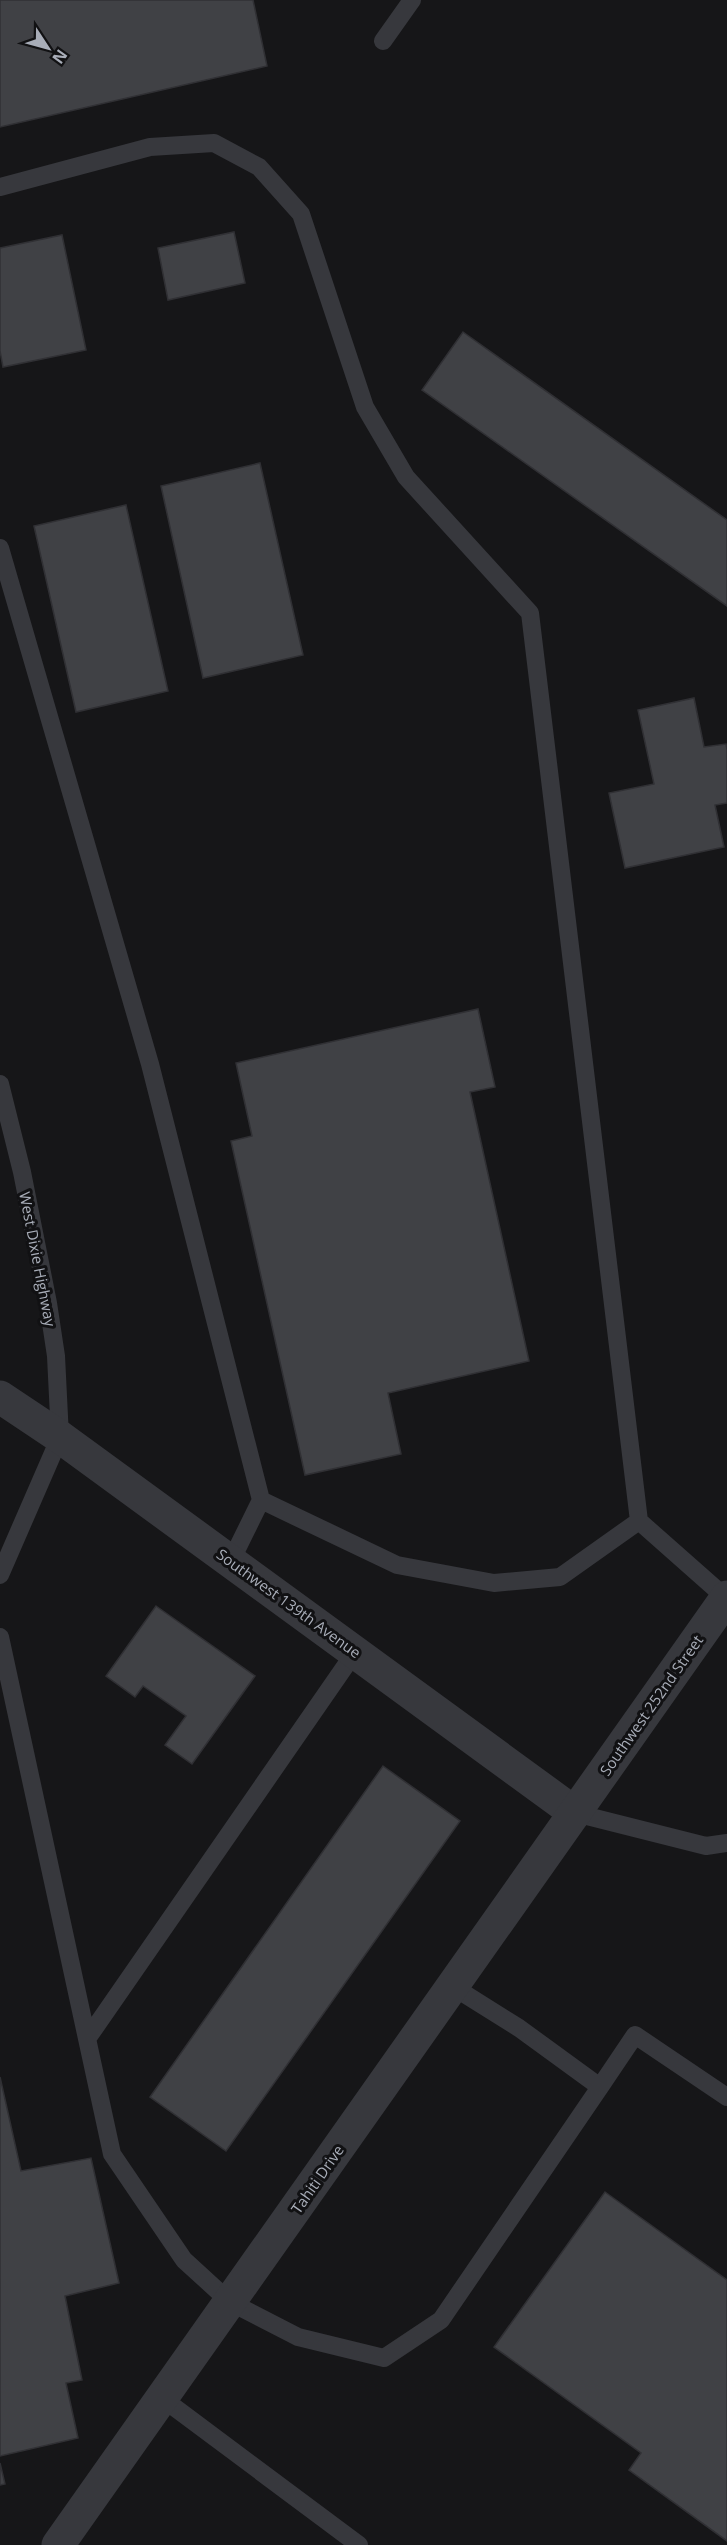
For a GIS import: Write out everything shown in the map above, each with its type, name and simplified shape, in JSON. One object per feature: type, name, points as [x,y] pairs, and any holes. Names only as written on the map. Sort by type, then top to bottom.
[{"type":"street","name":"Southwest 139th Avenue","points":[[0,1397],[60,1437],[575,1813]]},
{"type":"street","name":"Southwest 252nd Street","points":[[575,1813],[726,1598]]},
{"type":"street","name":"Tahiti Drive","points":[[58,2545],[575,1813]]},
{"type":"lane","points":[[383,41],[412,0]]},
{"type":"lane","points":[[0,187],[150,147],[214,143],[260,167],[302,214],[364,407],[406,477],[530,613],[639,1521],[726,1598]]},
{"type":"lane","points":[[0,548],[150,1064],[261,1500],[231,1561]]},
{"type":"lane","name":"West Dixie Highway","points":[[0,1084],[22,1172],[48,1303],[56,1356],[60,1437]]},
{"type":"lane","points":[[0,1575],[60,1437]]},
{"type":"lane","points":[[261,1500],[397,1564],[494,1583],[560,1577],[639,1521]]},
{"type":"lane","points":[[0,1637],[112,2154],[184,2260],[230,2302],[298,2337],[384,2358],[441,2320],[635,2035],[727,2097]]},
{"type":"lane","points":[[87,2039],[355,1652]]},
{"type":"lane","points":[[575,1813],[706,1846],[727,1843]]},
{"type":"lane","points":[[453,1986],[519,2028],[600,2087]]},
{"type":"lane","points":[[162,2398],[359,2545]]},
{"type":"building","points":[[0,0],[253,0],[267,66],[0,127]]},
{"type":"building","points":[[234,232],[245,283],[168,300],[158,248]]},
{"type":"building","points":[[62,235],[86,350],[3,367],[0,351],[0,248]]},
{"type":"building","points":[[463,332],[727,520],[727,606],[422,390]]},
{"type":"building","points":[[260,463],[303,655],[203,678],[161,486]]},
{"type":"building","points":[[126,505],[168,691],[76,712],[34,526]]},
{"type":"building","points":[[694,698],[704,747],[726,744],[727,803],[715,805],[724,847],[625,868],[609,793],[654,784],[638,710]]},
{"type":"building","points":[[478,1009],[495,1087],[470,1092],[529,1361],[388,1393],[401,1454],[305,1475],[231,1141],[252,1136],[236,1063]]},
{"type":"building","points":[[156,1606],[255,1676],[192,1764],[165,1745],[186,1716],[143,1686],[135,1697],[106,1676]]},
{"type":"building","points":[[383,1766],[460,1821],[226,2151],[150,2097]]},
{"type":"building","points":[[0,2077],[21,2171],[91,2158],[119,2283],[65,2296],[82,2380],[66,2383],[78,2438],[0,2456]]},
{"type":"building","points":[[605,2192],[727,2280],[727,2541],[629,2470],[641,2453],[494,2347]]},
{"type":"building","points":[[0,2463],[5,2484],[0,2485]]}]
